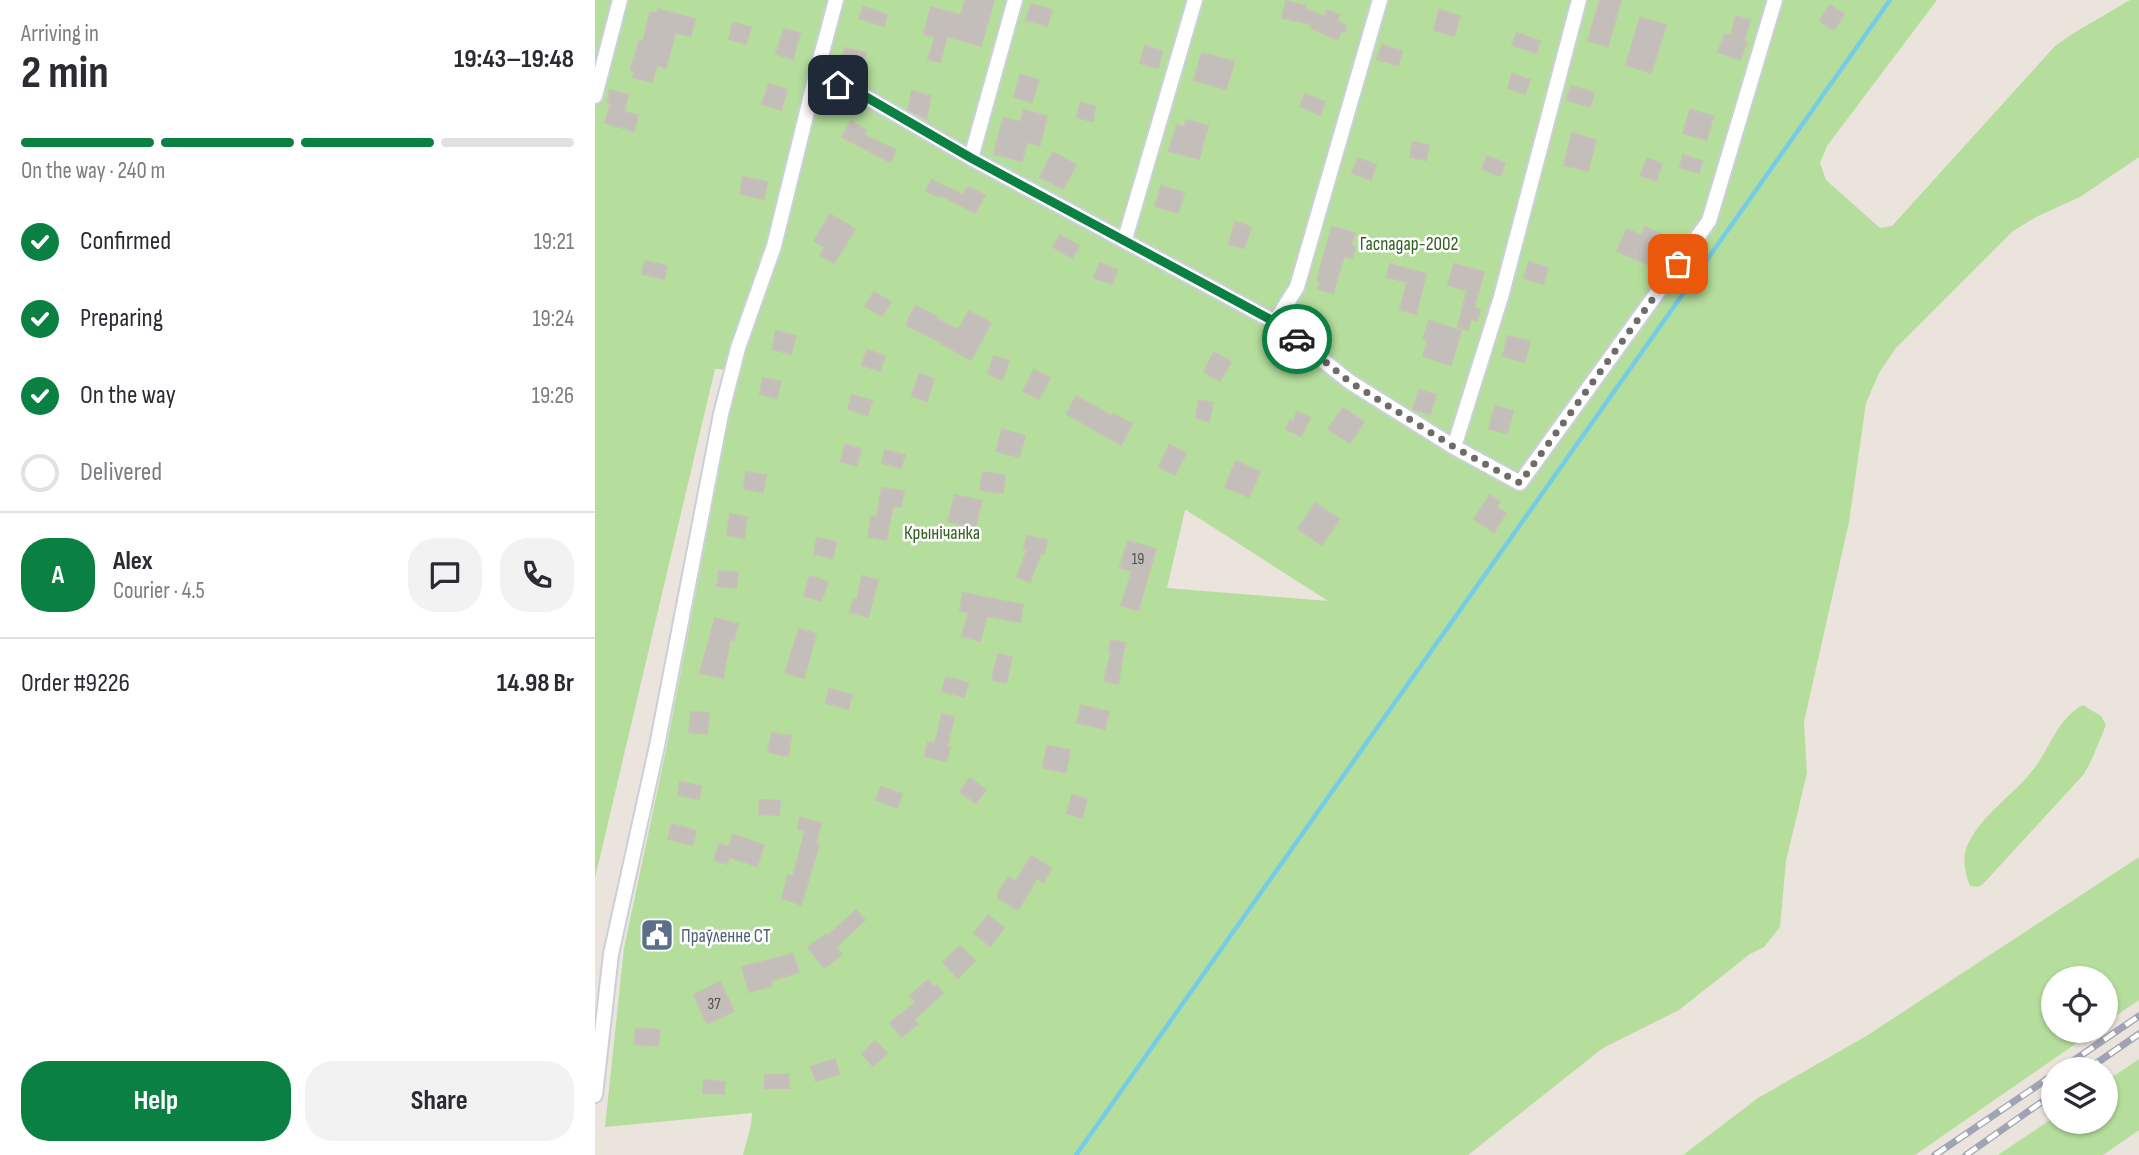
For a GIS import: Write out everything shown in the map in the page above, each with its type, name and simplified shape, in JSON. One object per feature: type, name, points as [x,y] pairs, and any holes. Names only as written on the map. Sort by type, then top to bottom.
[{"type":"street","points":[[595,96],[620,0]]},
{"type":"street","points":[[595,1095],[611,954],[657,746],[721,414],[738,348],[774,246],[836,0]]},
{"type":"street","points":[[971,158],[1015,0]]},
{"type":"street","points":[[1125,239],[1195,0]]},
{"type":"street","points":[[1275,322],[1297,287],[1380,0]]},
{"type":"street","points":[[1454,447],[1501,297],[1579,0]]},
{"type":"street","points":[[816,75],[861,94],[971,158],[1275,322],[1350,382],[1454,447],[1520,483],[1709,221],[1775,0]]},
{"type":"green space","points":[[595,0],[1937,0],[1827,146],[1820,163],[1826,180],[1880,228],[1892,226],[2055,46],[2130,0],[2139,0],[2139,157],[2080,197],[2013,231],[1895,349],[1879,373],[1866,403],[1849,522],[1804,722],[1807,773],[1786,861],[1780,927],[1764,947],[1750,954],[1679,1010],[1603,1048],[1468,1155],[743,1155],[752,1113],[605,1127],[624,948],[666,750],[738,370],[715,369],[595,878]],"holes":[[[1186,510],[1328,601],[1167,588]]]},
{"type":"green space","points":[[2083,705],[2101,716],[2106,725],[2084,774],[1983,884],[1978,887],[1970,886],[1964,860],[1966,848],[1973,835],[2031,773],[2062,724]]},
{"type":"green space","points":[[2139,857],[2139,1000],[2118,1014],[2118,966],[2041,966],[2041,1043],[2077,1043],[2056,1057],[2041,1057],[2041,1068],[1915,1155],[1683,1155],[1758,1098],[1868,1035]]},
{"type":"green space","points":[[2139,1059],[2139,1130],[2103,1155],[1998,1155],[2041,1126],[2041,1134],[2118,1134],[2118,1073]]},
{"type":"building","points":[[965,0],[994,0],[981,46],[947,36],[940,62],[928,59],[935,37],[924,34],[931,7],[961,15]]},
{"type":"building","points":[[1600,0],[1621,0],[1608,46],[1588,41]]},
{"type":"building","points":[[1286,1],[1306,6],[1305,9],[1325,17],[1327,10],[1339,15],[1337,21],[1346,26],[1345,32],[1341,31],[1338,40],[1311,28],[1312,24],[1282,18]]},
{"type":"building","points":[[1031,4],[1052,10],[1047,26],[1026,20]]},
{"type":"building","points":[[1830,5],[1844,14],[1834,30],[1820,21]]},
{"type":"building","points":[[863,7],[887,15],[884,26],[859,18]]},
{"type":"building","points":[[658,9],[695,19],[691,36],[675,33],[666,68],[657,65],[652,82],[633,77],[635,71],[631,70],[639,41],[643,42],[650,12],[657,13]]},
{"type":"building","points":[[1439,10],[1460,16],[1454,36],[1434,30]]},
{"type":"building","points":[[1736,16],[1750,20],[1744,41],[1747,42],[1740,60],[1718,52],[1725,34],[1731,36]]},
{"type":"building","points":[[1640,18],[1666,25],[1651,73],[1626,65]]},
{"type":"building","points":[[733,23],[751,27],[746,44],[729,39]]},
{"type":"building","points":[[784,29],[800,33],[793,59],[776,54]]},
{"type":"building","points":[[1517,33],[1540,41],[1536,53],[1512,45]]},
{"type":"building","points":[[1382,45],[1402,51],[1398,65],[1377,59]]},
{"type":"building","points":[[1145,46],[1162,51],[1158,68],[1140,63]]},
{"type":"building","points":[[845,48],[866,53],[862,69],[841,64]]},
{"type":"building","points":[[1202,53],[1234,62],[1226,89],[1194,80]]},
{"type":"building","points":[[1512,74],[1530,80],[1525,94],[1508,88]]},
{"type":"building","points":[[1020,75],[1039,80],[1032,102],[1014,97]]},
{"type":"building","points":[[769,84],[787,90],[781,110],[762,104]]},
{"type":"building","points":[[1571,86],[1594,93],[1590,107],[1567,100]]},
{"type":"building","points":[[610,90],[628,95],[624,112],[638,115],[634,131],[605,123],[611,103],[608,102]]},
{"type":"building","points":[[912,91],[931,96],[926,118],[908,110]]},
{"type":"building","points":[[1305,94],[1325,102],[1320,115],[1300,106]]},
{"type":"building","points":[[1080,103],[1095,106],[1093,121],[1077,118]]},
{"type":"building","points":[[1024,110],[1047,116],[1040,145],[1027,142],[1022,161],[994,154],[1003,118],[1021,122]]},
{"type":"building","points":[[1690,110],[1713,116],[1707,140],[1683,133]]},
{"type":"building","points":[[1186,120],[1208,126],[1199,159],[1169,151],[1177,125],[1185,127]]},
{"type":"building","points":[[851,121],[866,130],[864,135],[896,150],[890,162],[842,137]]},
{"type":"building","points":[[1572,133],[1596,140],[1588,171],[1564,165]]},
{"type":"building","points":[[1413,142],[1429,145],[1426,160],[1410,157]]},
{"type":"building","points":[[1053,152],[1076,165],[1063,189],[1040,177]]},
{"type":"building","points":[[1683,155],[1702,161],[1699,173],[1680,167]]},
{"type":"building","points":[[1487,156],[1505,163],[1500,176],[1482,169]]},
{"type":"building","points":[[1358,158],[1376,165],[1371,180],[1352,173]]},
{"type":"building","points":[[1647,158],[1662,164],[1656,181],[1641,175]]},
{"type":"building","points":[[743,177],[767,182],[764,199],[740,194]]},
{"type":"building","points":[[931,180],[963,195],[968,187],[985,195],[975,213],[926,191]]},
{"type":"building","points":[[1161,186],[1184,193],[1178,213],[1155,206]]},
{"type":"building","points":[[830,214],[855,229],[834,263],[820,255],[825,247],[814,241]]},
{"type":"building","points":[[1235,222],[1251,227],[1244,248],[1229,244]]},
{"type":"building","points":[[1332,227],[1355,233],[1351,245],[1355,247],[1352,258],[1344,256],[1333,293],[1318,289],[1321,281],[1317,280]]},
{"type":"building","points":[[1645,227],[1663,235],[1649,265],[1617,251],[1627,229],[1642,236]]},
{"type":"building","points":[[1060,235],[1079,246],[1072,258],[1053,247]]},
{"type":"building","points":[[645,261],[667,266],[664,279],[642,274]]},
{"type":"building","points":[[1529,262],[1548,268],[1543,284],[1524,278]]},
{"type":"building","points":[[1100,263],[1117,270],[1112,284],[1094,278]]},
{"type":"building","points":[[1390,264],[1426,274],[1416,314],[1400,310],[1407,282],[1387,277]]},
{"type":"building","points":[[1454,264],[1484,272],[1474,308],[1480,310],[1477,321],[1471,319],[1468,330],[1458,327],[1467,290],[1448,285]]},
{"type":"building","points":[[874,292],[891,302],[882,316],[865,306]]},
{"type":"building","points":[[915,306],[958,330],[969,311],[991,323],[971,360],[906,325]]},
{"type":"building","points":[[1429,321],[1461,331],[1451,365],[1423,356],[1428,340],[1423,339]]},
{"type":"building","points":[[776,331],[796,336],[791,354],[772,349]]},
{"type":"building","points":[[1508,336],[1530,341],[1525,362],[1503,356]]},
{"type":"building","points":[[867,350],[885,356],[880,371],[862,365]]},
{"type":"building","points":[[1214,352],[1231,362],[1220,381],[1204,372]]},
{"type":"building","points":[[994,356],[1009,361],[1002,380],[988,374]]},
{"type":"building","points":[[1034,370],[1050,378],[1039,399],[1023,391]]},
{"type":"building","points":[[919,374],[934,379],[927,401],[912,396]]},
{"type":"building","points":[[763,378],[781,381],[777,398],[760,394]]},
{"type":"building","points":[[1419,390],[1436,395],[1430,414],[1413,409]]},
{"type":"building","points":[[852,395],[872,401],[867,415],[848,409]]},
{"type":"building","points":[[1076,396],[1132,424],[1121,445],[1067,414]]},
{"type":"building","points":[[1199,400],[1213,403],[1209,421],[1196,418]]},
{"type":"building","points":[[1495,406],[1513,411],[1507,433],[1489,429]]},
{"type":"building","points":[[1343,408],[1364,422],[1350,443],[1328,429]]},
{"type":"building","points":[[1297,412],[1310,418],[1301,436],[1286,429],[1290,420],[1294,421]]},
{"type":"building","points":[[1002,429],[1025,436],[1019,457],[996,451]]},
{"type":"building","points":[[845,445],[861,449],[857,465],[841,462]]},
{"type":"building","points":[[1169,445],[1186,453],[1175,475],[1159,467]]},
{"type":"building","points":[[885,450],[905,455],[901,468],[882,463]]},
{"type":"building","points":[[1236,461],[1260,472],[1249,497],[1225,487]]},
{"type":"building","points":[[746,472],[766,475],[763,492],[744,489]]},
{"type":"building","points":[[983,472],[1005,475],[1003,493],[980,490]]},
{"type":"building","points":[[882,488],[904,491],[901,507],[893,506],[886,540],[868,537],[871,516],[877,517]]},
{"type":"building","points":[[955,495],[982,501],[975,528],[948,521]]},
{"type":"building","points":[[1490,495],[1500,502],[1496,507],[1506,513],[1494,532],[1474,519]]},
{"type":"building","points":[[1315,503],[1339,519],[1322,545],[1298,529]]},
{"type":"building","points":[[730,514],[747,517],[744,538],[727,535]]},
{"type":"building","points":[[1027,536],[1047,540],[1044,554],[1041,553],[1030,582],[1017,577],[1027,550],[1024,549]]},
{"type":"building","points":[[817,538],[836,542],[833,558],[814,554]]},
{"type":"building","points":[[1128,541],[1156,549],[1138,610],[1121,605],[1132,571],[1120,567]]},
{"type":"building","points":[[719,571],[738,573],[736,588],[717,586]]},
{"type":"building","points":[[810,576],[828,582],[821,601],[804,596]]},
{"type":"building","points":[[862,576],[878,580],[868,617],[850,612],[854,599],[857,600]]},
{"type":"building","points":[[963,593],[1023,605],[1020,622],[987,616],[980,641],[962,636],[969,612],[960,611]]},
{"type":"building","points":[[715,618],[738,624],[734,640],[730,639],[723,678],[700,673]]},
{"type":"building","points":[[799,629],[816,634],[804,678],[785,673]]},
{"type":"building","points":[[1111,640],[1125,643],[1118,684],[1104,681]]},
{"type":"building","points":[[998,654],[1012,657],[1006,683],[992,680]]},
{"type":"building","points":[[946,677],[968,683],[964,697],[942,691]]},
{"type":"building","points":[[829,689],[852,695],[848,709],[826,703]]},
{"type":"building","points":[[1081,705],[1109,712],[1105,729],[1077,723]]},
{"type":"building","points":[[691,712],[709,713],[707,734],[689,732]]},
{"type":"building","points":[[942,714],[954,717],[946,761],[925,756],[928,742],[935,744]]},
{"type":"building","points":[[772,733],[791,736],[788,756],[768,752]]},
{"type":"building","points":[[1047,746],[1070,750],[1066,772],[1043,768]]},
{"type":"building","points":[[970,778],[986,790],[976,803],[960,792]]},
{"type":"building","points":[[680,782],[701,786],[699,799],[678,795]]},
{"type":"building","points":[[881,787],[902,794],[897,808],[876,800]]},
{"type":"building","points":[[1072,795],[1087,799],[1082,818],[1067,813]]},
{"type":"building","points":[[760,800],[780,801],[779,815],[759,814]]},
{"type":"building","points":[[800,818],[821,823],[816,844],[819,845],[801,905],[782,898],[788,875],[793,877],[805,831],[798,829]]},
{"type":"building","points":[[672,824],[696,831],[692,845],[668,839]]},
{"type":"building","points":[[733,835],[764,845],[757,866],[729,857],[727,864],[714,860],[719,844],[729,847]]},
{"type":"building","points":[[1031,856],[1051,868],[1043,882],[1037,878],[1018,910],[998,898],[998,893],[1008,877],[1016,882]]},
{"type":"building","points":[[856,910],[865,920],[836,947],[842,954],[824,968],[808,947],[826,934],[828,936]]},
{"type":"building","points":[[988,915],[1004,928],[990,946],[974,933]]},
{"type":"building","points":[[960,946],[975,961],[958,978],[943,962]]},
{"type":"building","points":[[793,954],[799,972],[770,981],[771,986],[749,992],[742,967]]},
{"type":"building","points":[[928,980],[934,988],[937,985],[943,993],[914,1019],[918,1024],[901,1037],[890,1023],[916,1002],[910,996]]},
{"type":"building","points":[[720,982],[734,1011],[707,1024],[694,995]]},
{"type":"building","points":[[636,1028],[660,1030],[658,1046],[634,1044]]},
{"type":"building","points":[[875,1041],[887,1053],[873,1066],[862,1054]]},
{"type":"building","points":[[835,1059],[839,1074],[816,1081],[811,1067]]},
{"type":"building","points":[[789,1074],[789,1088],[765,1088],[765,1075]]},
{"type":"building","points":[[704,1080],[725,1082],[724,1094],[703,1093]]},
{"type":"waterway","points":[[1076,1155],[1890,0]]},
{"type":"railway","points":[[2079,1057],[2139,1016]]},
{"type":"railway","points":[[2105,1057],[2139,1034]]},
{"type":"railway","points":[[1935,1155],[2041,1083]]},
{"type":"railway","points":[[1966,1155],[2041,1102]]},
{"type":"way so far","points":[[1297,339],[1350,382],[1454,447],[1520,483],[1678,264]]},
{"type":"place","name":"Праўленне СТ","points":[[657,935]]},
{"type":"route","points":[[838,85],[861,94],[971,158],[1275,322],[1297,339]]},
{"type":"park label","name":"Гаспадар-2002","points":[[1409,243]]},
{"type":"park label","name":"Крынічанка","points":[[942,532]]}]
